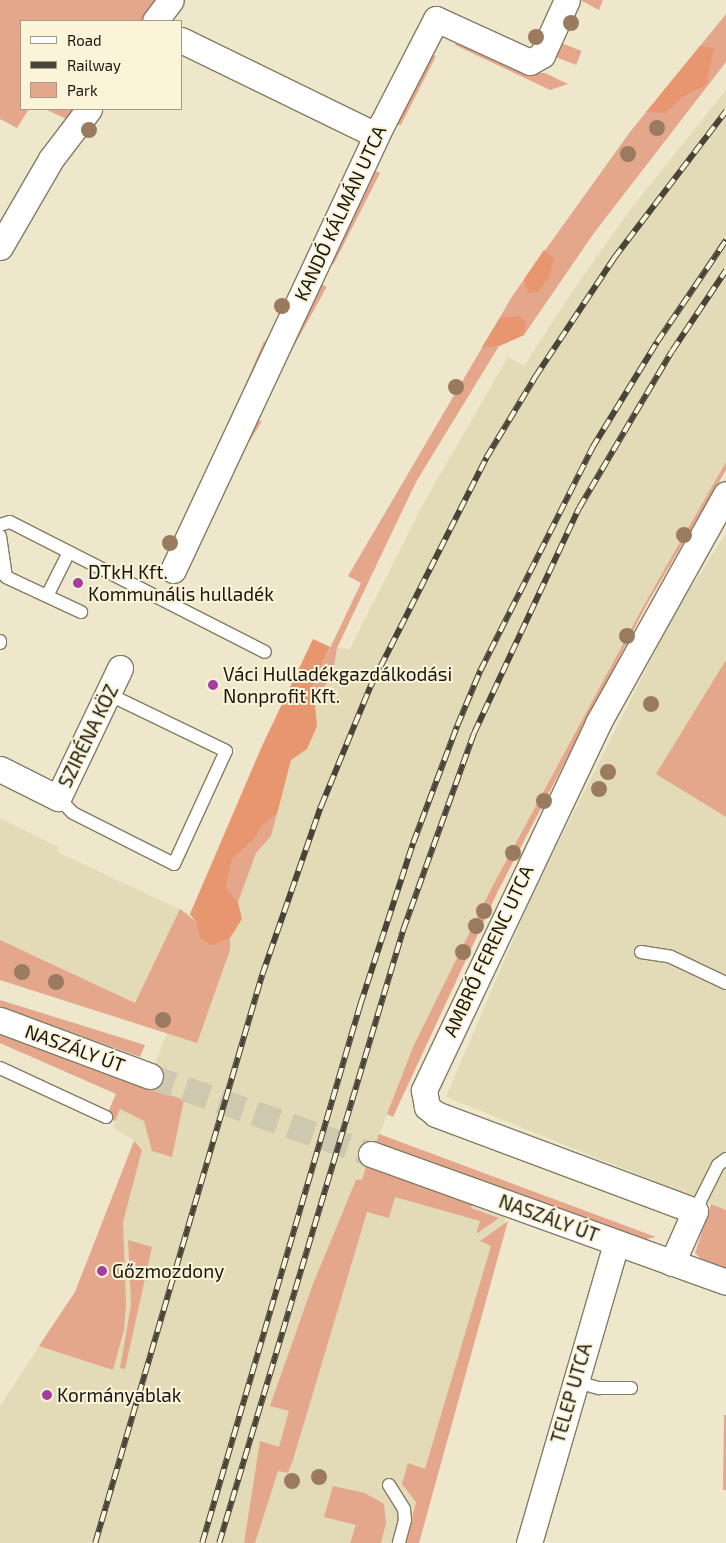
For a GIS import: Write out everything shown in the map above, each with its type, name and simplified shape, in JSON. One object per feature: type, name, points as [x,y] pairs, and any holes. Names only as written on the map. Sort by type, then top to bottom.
[{"type":"street","points":[[156,20],[171,0]]},
{"type":"street","name":"KANDÓ KÁLMÁN UTCA","points":[[173,570],[376,136],[436,19],[530,62],[542,55],[567,0]]},
{"type":"street","points":[[182,40],[376,136]]},
{"type":"street","points":[[0,247],[51,159],[88,110]]},
{"type":"street","name":"AMBRÓ FERENC UTCA","points":[[695,1211],[436,1114],[427,1107],[424,1090],[598,723],[726,494]]},
{"type":"street","name":"SZIRÉNA KÖZ","points":[[0,769],[58,798],[120,668]]},
{"type":"street","name":"NASZÁLY ÚT","points":[[0,1020],[150,1076]]},
{"type":"street","name":"NASZÁLY ÚT","points":[[371,1154],[726,1282]]},
{"type":"street","points":[[672,1263],[695,1211]]},
{"type":"street","name":"TELEP UTCA","points":[[529,1543],[574,1381],[616,1243]]},
{"type":"lane","points":[[0,525],[10,522],[265,652]]},
{"type":"lane","points":[[0,536],[6,577],[81,612]]},
{"type":"lane","points":[[47,596],[69,552]]},
{"type":"lane","points":[[58,798],[73,813],[174,864],[226,751],[108,694]]},
{"type":"lane","points":[[641,952],[671,957],[726,983]]},
{"type":"lane","points":[[0,1068],[106,1117]]},
{"type":"lane","points":[[695,1211],[718,1165],[726,1159]]},
{"type":"lane","points":[[574,1381],[599,1388],[631,1388]]},
{"type":"lane","points":[[389,1486],[404,1509],[405,1520],[399,1543]]},
{"type":"shaded area","points":[[700,46],[714,48],[706,85],[684,96],[665,113],[646,112]]},
{"type":"shaded area","points":[[726,90],[726,462],[644,605],[491,889],[413,1047],[367,1167],[508,1210],[415,1543],[0,1543],[0,1406],[75,1292],[134,1141],[113,1127],[131,1081],[146,1086],[167,1033],[0,980],[0,819],[59,847],[57,852],[190,914],[313,639],[330,647],[350,649],[422,506],[508,357],[524,366],[574,289],[630,210]]},
{"type":"shaded area","points":[[544,250],[554,259],[549,277],[538,292],[528,293],[524,279]]},
{"type":"shaded area","points":[[520,316],[526,324],[524,335],[499,346],[482,347],[500,318]]},
{"type":"shaded area","points":[[726,533],[726,1210],[446,1097],[533,893],[673,616]]},
{"type":"shaded area","points":[[313,639],[330,647],[313,684],[317,726],[307,749],[291,760],[277,814],[263,825],[254,839],[232,860],[226,887],[238,902],[242,919],[230,938],[212,946],[200,939],[196,922],[190,914],[262,746]]},
{"type":"green space","points":[[0,0],[171,0],[156,20],[20,20],[20,110],[28,110],[17,128],[0,119]]},
{"type":"green space","points":[[580,0],[603,0],[599,10]]},
{"type":"green space","points":[[726,14],[726,62],[594,233],[524,335],[499,346],[416,482],[337,648],[333,673],[317,699],[313,684],[361,583],[348,576],[513,295],[630,132]]},
{"type":"green space","points":[[457,42],[514,70],[525,73],[545,73],[568,84],[550,90],[455,45]]},
{"type":"green space","points":[[561,43],[582,51],[576,65],[556,57]]},
{"type":"green space","points":[[428,52],[436,56],[401,126],[393,121]]},
{"type":"green space","points":[[47,110],[88,110],[77,124]]},
{"type":"green space","points":[[372,169],[380,173],[334,264],[326,260]]},
{"type":"green space","points":[[318,282],[327,287],[278,375],[269,370]]},
{"type":"green space","points":[[264,341],[271,344],[230,441],[223,438]]},
{"type":"green space","points":[[254,417],[262,422],[219,490],[212,485]]},
{"type":"green space","points":[[726,462],[726,470],[646,606],[498,891],[393,1117],[387,1114],[413,1047],[491,889],[644,605]]},
{"type":"green space","points":[[726,660],[726,817],[656,774]]},
{"type":"green space","points":[[277,814],[271,836],[256,853],[238,902],[226,887],[232,860],[254,839],[263,825]]},
{"type":"green space","points":[[180,909],[196,922],[200,939],[212,946],[230,938],[230,950],[197,1043],[0,980],[0,940],[135,1003]]},
{"type":"green space","points":[[0,1000],[145,1045],[140,1057],[0,1007]]},
{"type":"green space","points":[[0,1034],[184,1100],[172,1157],[152,1151],[144,1121],[120,1109],[115,1121],[106,1117],[116,1094],[0,1043]]},
{"type":"green space","points":[[379,1134],[656,1237],[641,1240],[375,1145]]},
{"type":"green space","points":[[134,1141],[142,1150],[123,1222],[126,1303],[124,1330],[113,1370],[39,1346],[75,1292]]},
{"type":"green space","points":[[366,1167],[473,1204],[471,1208],[499,1218],[476,1234],[480,1221],[395,1197],[389,1218],[367,1212],[293,1460],[288,1473],[278,1471],[255,1543],[244,1543],[260,1441],[279,1447],[289,1411],[270,1406],[313,1284],[356,1180],[362,1180]]},
{"type":"green space","points":[[711,1204],[726,1210],[726,1271],[706,1264],[695,1253]]},
{"type":"green space","points":[[508,1221],[419,1543],[406,1543],[416,1502],[402,1484],[408,1463],[425,1469],[491,1246],[480,1241]]},
{"type":"green space","points":[[128,1240],[152,1247],[125,1369],[120,1368],[131,1305]]},
{"type":"green space","points":[[724,1415],[726,1415],[726,1490],[723,1490]]},
{"type":"green space","points":[[333,1486],[365,1493],[384,1504],[386,1523],[381,1543],[350,1543],[356,1525],[324,1517]]},
{"type":"tunnel","points":[[150,1076],[371,1154]]},
{"type":"railway","points":[[95,1543],[262,975],[321,806],[370,687],[486,458],[535,377],[614,258],[726,111]]},
{"type":"railway","points":[[202,1543],[360,1005],[413,843],[457,726],[480,671],[592,448],[657,342],[726,240]]},
{"type":"railway","points":[[219,1543],[403,930],[474,733],[579,508],[672,351],[726,270]]},
{"type":"place","name":"DTkH Kft. Kommunális hulladék","points":[[78,583]]},
{"type":"place","name":"Váci Hulladékgazdálkodási Nonprofit Kft.","points":[[213,685]]},
{"type":"place","name":"Gőzmozdony","points":[[102,1271]]},
{"type":"place","name":"Kormányablak","points":[[47,1395]]}]
